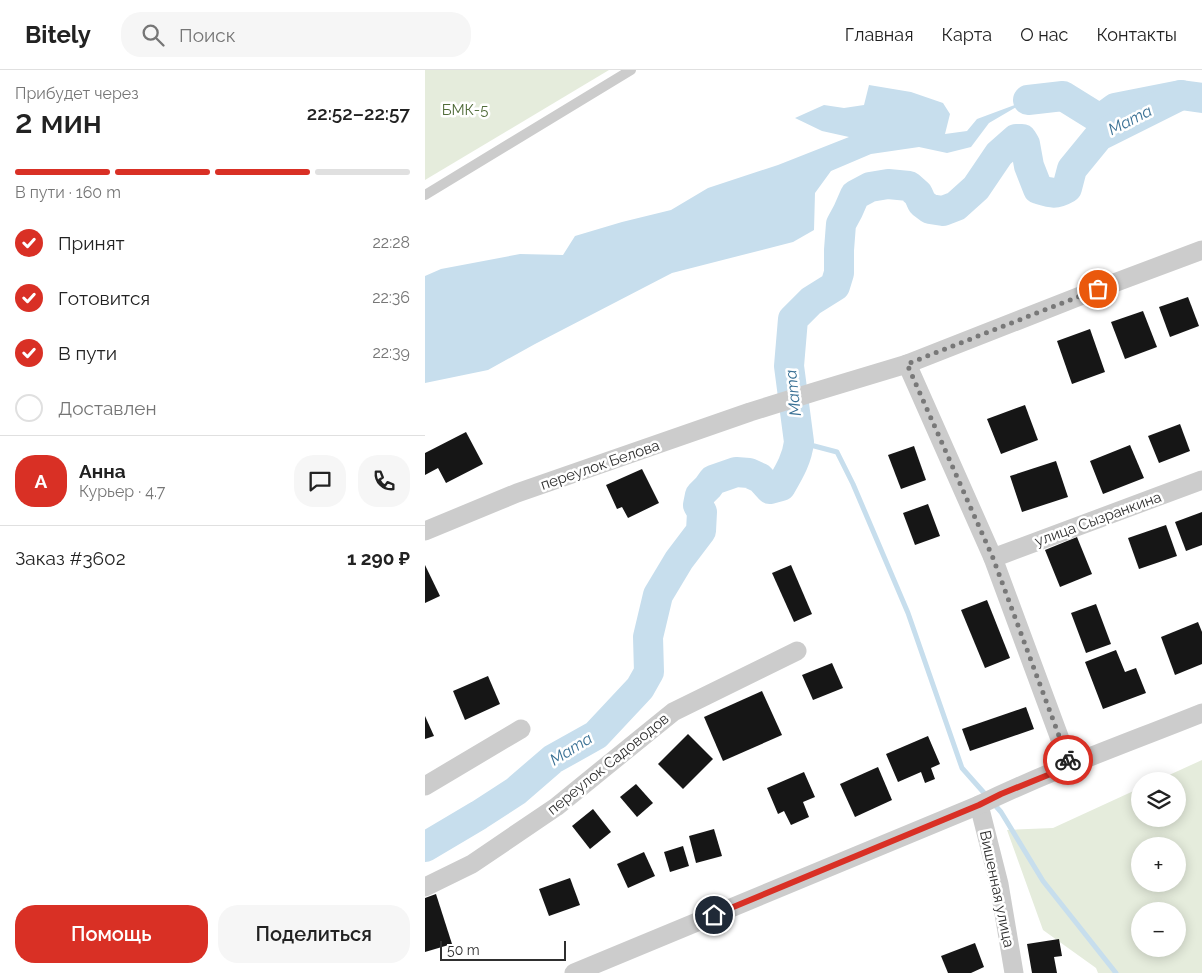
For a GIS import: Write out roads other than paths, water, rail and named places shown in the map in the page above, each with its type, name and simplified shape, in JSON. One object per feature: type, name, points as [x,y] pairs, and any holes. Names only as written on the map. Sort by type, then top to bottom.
[{"type":"street","name":"переулок Белова","points":[[425,531],[517,493],[776,403],[907,364],[1202,250]]},
{"type":"street","points":[[907,364],[993,558],[1070,766]]},
{"type":"street","name":"улица Сызранкина","points":[[993,558],[1202,480]]},
{"type":"street","name":"переулок Садоводов","points":[[425,887],[472,864],[556,807],[673,712],[797,651]]},
{"type":"street","points":[[574,973],[979,805],[1001,794],[1202,713]]},
{"type":"street","points":[[425,786],[521,729]]},
{"type":"street","name":"Вишенная улица","points":[[979,805],[999,884],[1014,973]]},
{"type":"lane","points":[[425,196],[631,70]]},
{"type":"water","points":[[869,85],[911,92],[943,103],[950,114],[945,134],[967,131],[977,119],[1028,100],[989,123],[971,147],[947,153],[919,147],[871,154],[831,171],[815,193],[814,230],[793,242],[672,273],[488,370],[425,383],[425,276],[441,269],[520,254],[563,255],[575,236],[671,210],[708,188],[778,165],[849,137],[822,131],[795,118],[824,105],[844,108],[864,105]]},
{"type":"waterway","points":[[1028,100],[1063,96],[1100,119],[1115,108],[1181,95],[1202,98]]},
{"type":"waterway","name":"Мата","points":[[425,847],[516,791],[553,759],[596,735],[640,688],[649,672],[648,637],[658,595],[679,560],[701,531],[702,512],[698,505],[700,495],[713,480],[736,472],[749,473],[760,478],[770,489],[781,486],[795,460],[799,442],[789,366],[793,319],[811,301],[835,286],[839,273],[841,224],[855,195],[870,187],[888,184],[909,186],[918,194],[922,203],[930,209],[943,211],[956,206],[976,188],[999,154],[1016,139],[1022,139],[1025,144],[1029,166],[1038,189],[1059,192],[1067,188],[1072,169],[1099,136],[1181,95]]},
{"type":"waterway","points":[[799,442],[837,452],[853,484],[908,613],[962,768],[1001,812],[1043,881],[1116,973]]},
{"type":"park label","name":"БМК-5","points":[[465,110]]}]
